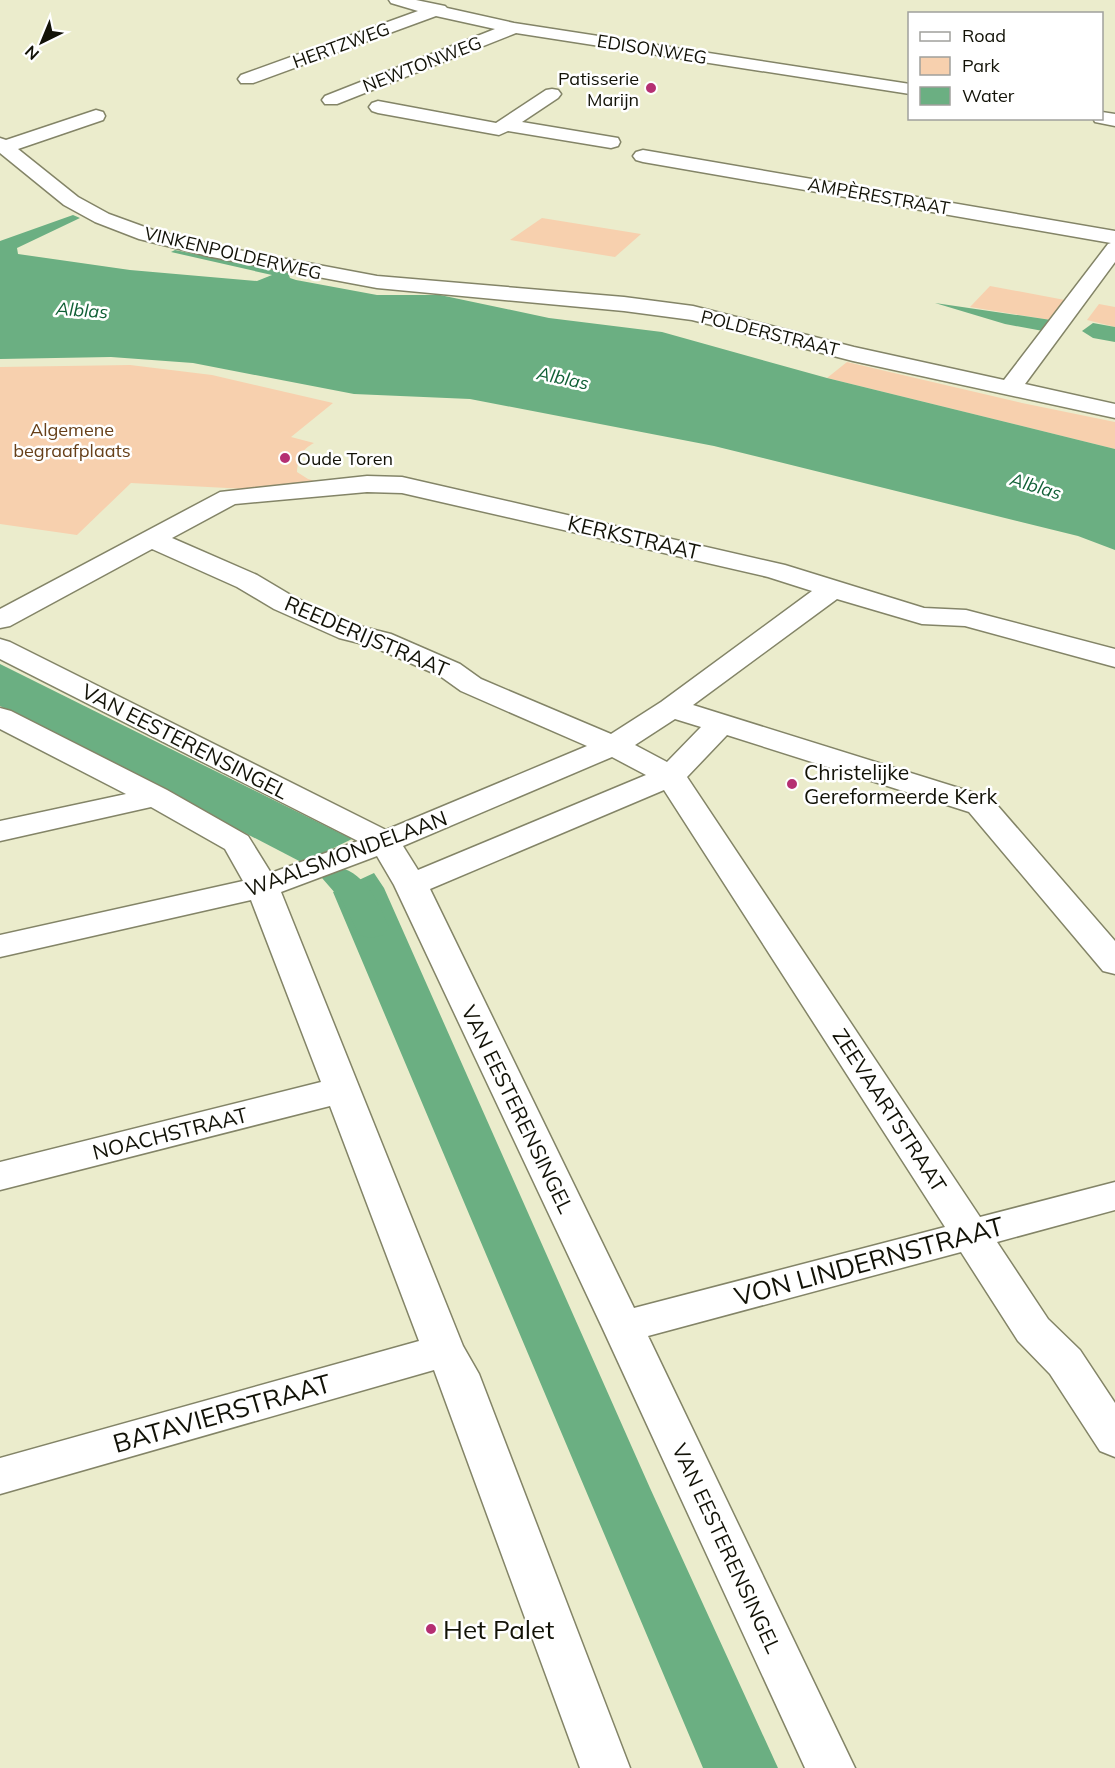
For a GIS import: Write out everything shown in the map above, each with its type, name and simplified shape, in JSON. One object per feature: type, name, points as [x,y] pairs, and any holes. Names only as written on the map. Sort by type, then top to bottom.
[{"type":"street","name":"EDISONWEG","points":[[397,0],[442,8],[514,28],[908,89]]},
{"type":"street","name":"HERTZWEG","points":[[247,80],[442,8]]},
{"type":"street","name":"NEWTONWEG","points":[[331,100],[514,28]]},
{"type":"street","points":[[378,107],[499,129],[552,94]]},
{"type":"street","points":[[11,144],[96,117]]},
{"type":"street","points":[[504,125],[610,142]]},
{"type":"street","name":"VINKENPOLDERWEG","points":[[11,144],[71,201],[102,218],[146,235],[212,251],[342,277],[420,286]]},
{"type":"street","name":"AMPÈRESTRAAT","points":[[643,156],[1115,237]]},
{"type":"street","points":[[1010,388],[1115,248]]},
{"type":"street","name":"POLDERSTRAAT","points":[[420,286],[624,304],[693,313],[853,354],[1115,411]]},
{"type":"street","name":"KERKSTRAAT","points":[[0,620],[153,540],[229,497],[367,484],[402,485],[670,545],[834,588],[922,616],[966,618],[1115,658]]},
{"type":"street","name":"REEDERIJSTRAAT","points":[[153,540],[247,581],[284,603],[349,632],[391,644],[450,670],[471,685],[613,746]]},
{"type":"street","name":"WAALSMONDELAAN","points":[[0,946],[263,887],[385,842],[613,746],[670,708],[834,588]]},
{"type":"street","name":"VAN EESTERENSINGEL","points":[[0,648],[385,842],[411,885],[623,1327],[830,1768]]},
{"type":"street","points":[[670,708],[980,805],[1115,963]]},
{"type":"street","points":[[411,885],[671,776],[722,723]]},
{"type":"street","points":[[6,725],[156,797],[237,843],[263,887],[444,1351],[458,1374],[605,1768]]},
{"type":"street","points":[[613,746],[671,776]]},
{"type":"street","name":"ZEEVAARTSTRAAT","points":[[671,776],[1033,1330],[1065,1362],[1115,1438]]},
{"type":"street","points":[[0,831],[156,797]]},
{"type":"street","name":"NOACHSTRAAT","points":[[0,1176],[341,1090]]},
{"type":"street","name":"VON LINDERNSTRAAT","points":[[623,1327],[1115,1196]]},
{"type":"street","name":"BATAVIERSTRAAT","points":[[0,1476],[444,1351]]},
{"type":"green space","points":[[542,218],[641,234],[615,257],[510,240]]},
{"type":"green space","points":[[990,286],[1065,300],[1051,320],[970,307]]},
{"type":"green space","points":[[1099,304],[1115,307],[1115,327],[1087,320]]},
{"type":"green space","points":[[847,362],[1115,422],[1115,449],[827,378]]},
{"type":"green space","name":"Algemene begraafplaats","points":[[130,365],[212,375],[333,403],[291,437],[314,443],[301,455],[297,472],[308,479],[329,485],[266,490],[131,483],[77,535],[0,524],[0,367]]},
{"type":"water","name":"Alblas","points":[[73,215],[80,218],[17,248],[18,254],[130,270],[257,281],[272,275],[171,252],[175,250],[288,273],[290,278],[296,280],[377,295],[440,295],[549,318],[662,332],[827,378],[1115,449],[1115,550],[1078,536],[714,446],[470,399],[354,394],[193,363],[111,357],[0,359],[0,241]]},
{"type":"water","points":[[935,303],[1051,320],[1043,331],[1005,324]]},
{"type":"water","points":[[1093,323],[1115,327],[1115,342],[1093,338],[1082,331]]},
{"type":"water","points":[[0,664],[352,839],[303,863],[0,706]]},
{"type":"water","points":[[374,873],[384,888],[650,1488],[778,1768],[703,1768],[333,892]]},
{"type":"waterway","points":[[339,878],[358,897],[371,927]]},
{"type":"place","name":"Patisserie Marijn","points":[[651,88]]},
{"type":"place","name":"Oude Toren","points":[[285,458]]},
{"type":"place","name":"Christelijke Gereformeerde Kerk","points":[[792,784]]},
{"type":"place","name":"Het Palet","points":[[431,1629]]}]
